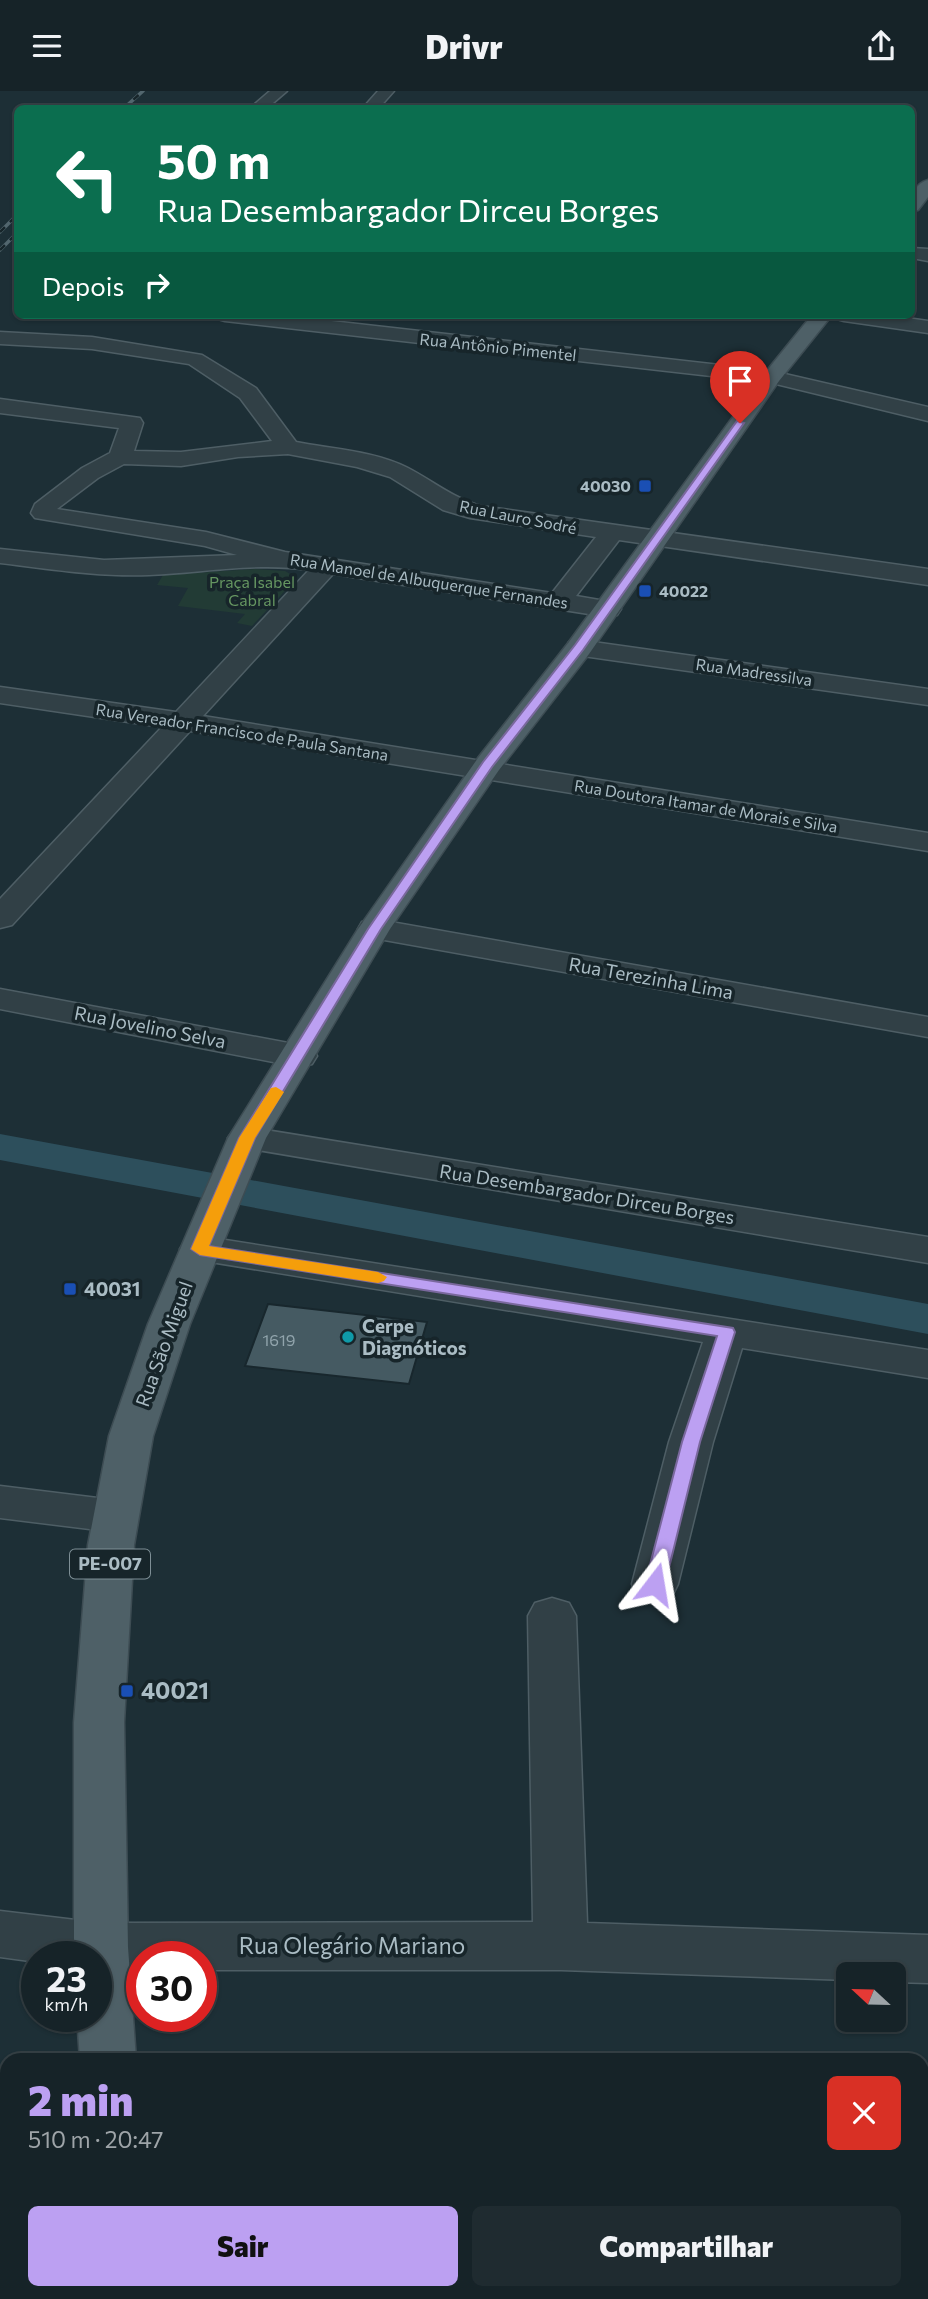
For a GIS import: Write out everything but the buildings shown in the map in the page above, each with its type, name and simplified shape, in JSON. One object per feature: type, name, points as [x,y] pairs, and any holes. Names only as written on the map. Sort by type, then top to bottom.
[{"type":"main road","name":"Rua São Miguel","points":[[101,1941],[99,1722],[114,1515],[131,1436],[169,1324],[247,1138],[374,929],[484,770],[607,609],[772,377],[819,319]]},
{"type":"main road","name":"Rua São Miguel","points":[[106,2032],[108,2053]]},
{"type":"street","points":[[261,105],[279,91]]},
{"type":"street","points":[[375,91],[386,91]]},
{"type":"street","points":[[373,105],[386,91]]},
{"type":"street","name":"Rua Antônio Pimentel","points":[[260,319],[772,377],[928,414]]},
{"type":"street","points":[[872,319],[928,327]]},
{"type":"street","points":[[0,338],[92,343],[195,359],[248,393],[288,447]]},
{"type":"street","points":[[0,406],[132,423],[120,457],[90,473],[43,509],[43,513],[206,539],[284,559]]},
{"type":"street","name":"Rua Lauro Sodré","points":[[120,457],[181,459],[238,450],[288,447],[361,461],[398,472],[464,510],[611,534],[928,577]]},
{"type":"street","points":[[561,600],[611,534]]},
{"type":"street","name":"Rua Manoel de Albuquerque Fernandes","points":[[0,556],[115,568],[284,559],[607,609]]},
{"type":"street","points":[[0,918],[326,567]]},
{"type":"street","name":"Rua Madressilva","points":[[579,647],[928,697]]},
{"type":"street","name":"Rua Vereador Francisco de Paula Santana","points":[[0,695],[484,770]]},
{"type":"street","name":"Rua Doutora Itamar de Morais e Silva","points":[[484,770],[928,842]]},
{"type":"street","name":"Rua Terezinha Lima","points":[[374,929],[928,1027]]},
{"type":"street","name":"Rua Jovelino Selva","points":[[0,999],[299,1056]]},
{"type":"street","name":"Rua Desembargador Dirceu Borges","points":[[247,1138],[928,1250]]},
{"type":"street","points":[[200,1249],[928,1364]]},
{"type":"street","points":[[655,1584],[691,1442],[727,1332]]},
{"type":"street","points":[[0,1502],[114,1515]]},
{"type":"street","points":[[552,1616],[561,1946]]},
{"type":"street","name":"Rua Olegário Mariano","points":[[0,1934],[54,1941]]},
{"type":"street","name":"Rua Olegário Mariano","points":[[112,1947],[561,1946],[821,1953],[928,1959]]},
{"type":"green space","name":"Praça Isabel Cabral","points":[[255,569],[285,571],[297,578],[252,626],[237,623],[245,614],[178,606],[188,588],[157,585],[163,575]]},
{"type":"waterway","points":[[0,1147],[928,1319]]},
{"type":"railway","points":[[127,105],[143,91]]},
{"type":"railway","points":[[0,232],[14,218]]},
{"type":"railway","points":[[0,250],[14,236]]},
{"type":"slow traffic","points":[[276,1092],[247,1138],[200,1249],[378,1277]]},
{"type":"place","name":"40030","points":[[645,486]]},
{"type":"place","name":"40022","points":[[645,591]]},
{"type":"place","name":"40031","points":[[70,1289]]},
{"type":"place","name":"Cerpe Diagnóticos","points":[[348,1337]]},
{"type":"place","name":"40021","points":[[127,1691]]},
{"type":"route","points":[[655,1584],[691,1442],[727,1332],[200,1249],[247,1138],[374,929],[488,764],[579,647],[740,423]]}]
